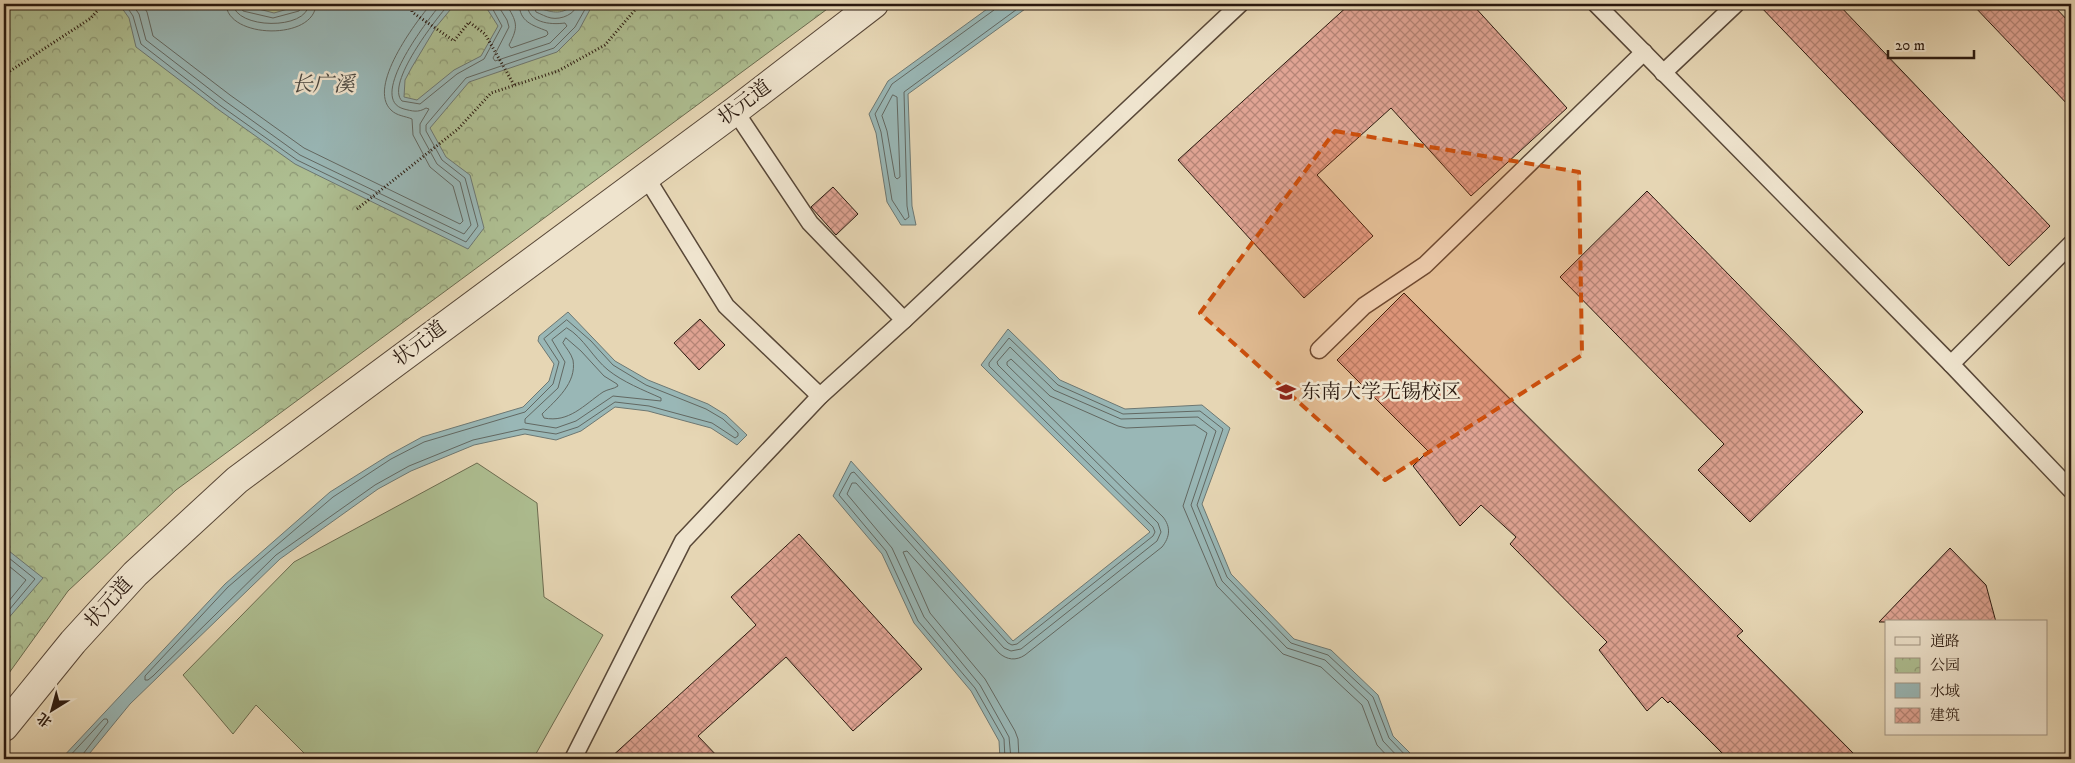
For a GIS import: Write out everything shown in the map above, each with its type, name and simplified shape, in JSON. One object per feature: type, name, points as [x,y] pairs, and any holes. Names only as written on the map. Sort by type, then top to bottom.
[{"type":"street","name":"状元道","points":[[4,727],[73,642],[136,574],[237,480],[735,111],[874,4]]},
{"type":"lane","points":[[573,759],[683,541],[820,396],[904,320],[1240,4]]},
{"type":"lane","points":[[1596,4],[1951,364],[2071,490]]},
{"type":"lane","points":[[1663,73],[1736,4]]},
{"type":"lane","points":[[1319,350],[1364,306],[1425,265],[1644,52]]},
{"type":"lane","points":[[735,111],[810,223],[904,320]]},
{"type":"lane","points":[[646,177],[726,306],[820,396]]},
{"type":"lane","points":[[1951,364],[2071,244]]},
{"type":"path","points":[[4,76],[90,18],[103,4]]},
{"type":"path","points":[[411,4],[412,12],[454,41],[469,22],[485,34],[514,85]]},
{"type":"path","points":[[357,209],[458,129],[491,93],[558,72],[605,45],[640,4]]},
{"type":"highlighted area","points":[[1335,131],[1579,172],[1582,355],[1385,480],[1200,313]]},
{"type":"green space","points":[[4,4],[834,4],[176,490],[68,591],[4,680]]},
{"type":"green space","points":[[477,463],[537,503],[544,597],[603,635],[533,759],[310,759],[256,705],[233,734],[183,675],[294,562]]},
{"type":"water","name":"长广溪","points":[[119,4],[239,4],[274,13],[305,4],[455,4],[436,27],[405,80],[404,97],[417,100],[454,70],[481,56],[498,26],[484,4],[538,4],[539,8],[558,12],[570,8],[574,4],[593,4],[579,30],[557,52],[469,82],[430,128],[446,157],[470,175],[484,228],[468,249],[295,164],[219,110],[136,47],[129,18]]},
{"type":"water","points":[[994,4],[1032,4],[908,94],[912,206],[916,225],[901,225],[887,202],[876,133],[869,114],[888,81]]},
{"type":"water","points":[[568,312],[615,361],[648,380],[708,404],[726,415],[747,435],[737,445],[711,428],[648,411],[615,407],[581,431],[556,440],[525,434],[474,445],[411,471],[378,489],[280,559],[130,704],[85,759],[61,759],[225,584],[330,492],[422,437],[523,407],[549,381],[554,364],[538,341],[539,336]]},
{"type":"water","points":[[1008,329],[1060,380],[1125,409],[1202,405],[1230,428],[1202,504],[1231,574],[1294,639],[1331,650],[1378,695],[1393,736],[1415,758],[1438,759],[1000,759],[999,741],[971,691],[914,623],[882,554],[833,496],[851,461],[1013,641],[1150,532],[981,365]]},
{"type":"water","points":[[4,547],[43,578],[6,621],[4,620]]},
{"type":"building","points":[[1350,4],[1472,4],[1567,108],[1471,196],[1391,108],[1317,175],[1373,236],[1304,298],[1178,160]]},
{"type":"building","points":[[1758,4],[1838,4],[2050,226],[2009,266]]},
{"type":"building","points":[[1972,4],[2052,4],[2071,24],[2071,108]]},
{"type":"building","points":[[833,187],[858,214],[836,235],[811,207]]},
{"type":"building","points":[[1647,191],[1863,412],[1750,522],[1698,470],[1724,444],[1560,277]]},
{"type":"building","points":[[1404,293],[1743,631],[1737,636],[1859,759],[1728,759],[1670,701],[1668,703],[1662,697],[1647,711],[1599,650],[1607,642],[1510,544],[1516,537],[1481,505],[1460,526],[1413,466],[1428,451],[1337,360]]},
{"type":"building","points":[[700,319],[725,345],[699,370],[674,343]]},
{"type":"building","points":[[799,534],[922,669],[853,731],[786,657],[698,736],[720,759],[609,759],[756,625],[731,597]]},
{"type":"building","points":[[1950,548],[1986,585],[1995,620],[1885,620],[1885,622],[1879,622]]},
{"type":"place","name":"东南大学无锡校区","points":[[1286,392]]}]
